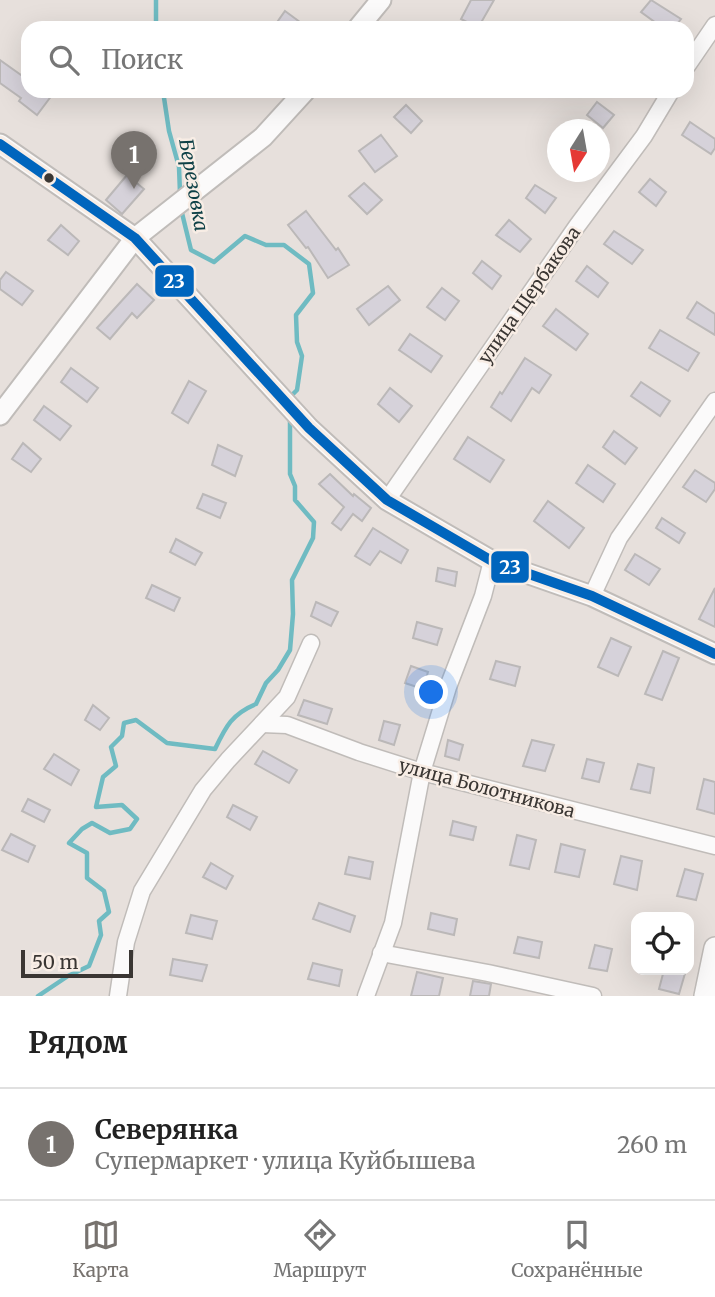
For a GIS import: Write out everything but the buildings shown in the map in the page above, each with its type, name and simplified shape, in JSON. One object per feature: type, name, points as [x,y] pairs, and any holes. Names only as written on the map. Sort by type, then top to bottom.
[{"type":"main road","points":[[705,996],[715,948]]},
{"type":"street","points":[[364,21],[381,0]]},
{"type":"street","points":[[694,56],[715,25]]},
{"type":"street","points":[[0,415],[135,238],[263,137],[299,98]]},
{"type":"street","name":"улица Щербакова","points":[[387,500],[577,226],[644,136],[667,98]]},
{"type":"street","points":[[0,144],[135,238],[309,428],[387,500],[492,561],[592,596],[715,654]]},
{"type":"street","points":[[592,596],[619,538],[715,401]]},
{"type":"street","points":[[366,996],[393,923],[422,772],[448,687],[483,596],[492,561]]},
{"type":"street","points":[[118,996],[126,942],[142,891],[203,790],[287,697],[311,643]]},
{"type":"street","name":"улица Болотникова","points":[[262,724],[287,724],[359,752],[422,772],[715,846]]},
{"type":"street","points":[[381,953],[593,996]]},
{"type":"waterway","name":"Березовка","points":[[156,0],[156,21]]},
{"type":"waterway","name":"Березовка","points":[[164,98],[169,131],[179,167],[180,193]]},
{"type":"waterway","name":"Березовка","points":[[181,209],[191,250],[214,262],[245,236],[266,245],[284,245],[309,264],[313,293],[296,315],[297,342],[302,356],[297,390],[288,399]]},
{"type":"waterway","name":"Березовка","points":[[38,996],[89,966],[101,935],[99,921],[109,912],[104,891],[87,878],[87,853],[69,843],[92,823],[110,833],[130,829],[137,819],[122,805],[96,807],[103,777],[116,766],[111,747],[122,736],[124,723],[136,720],[167,743],[215,749],[231,722],[241,712],[256,704],[266,683],[290,650],[292,580],[313,538],[314,522],[295,500],[295,486],[290,474],[290,419]]},
{"type":"transit line","name":"23","points":[[0,144],[135,238],[309,428],[387,500],[492,561],[592,596],[715,654]]},
{"type":"place","name":"Северянка","points":[[134,189]]}]
